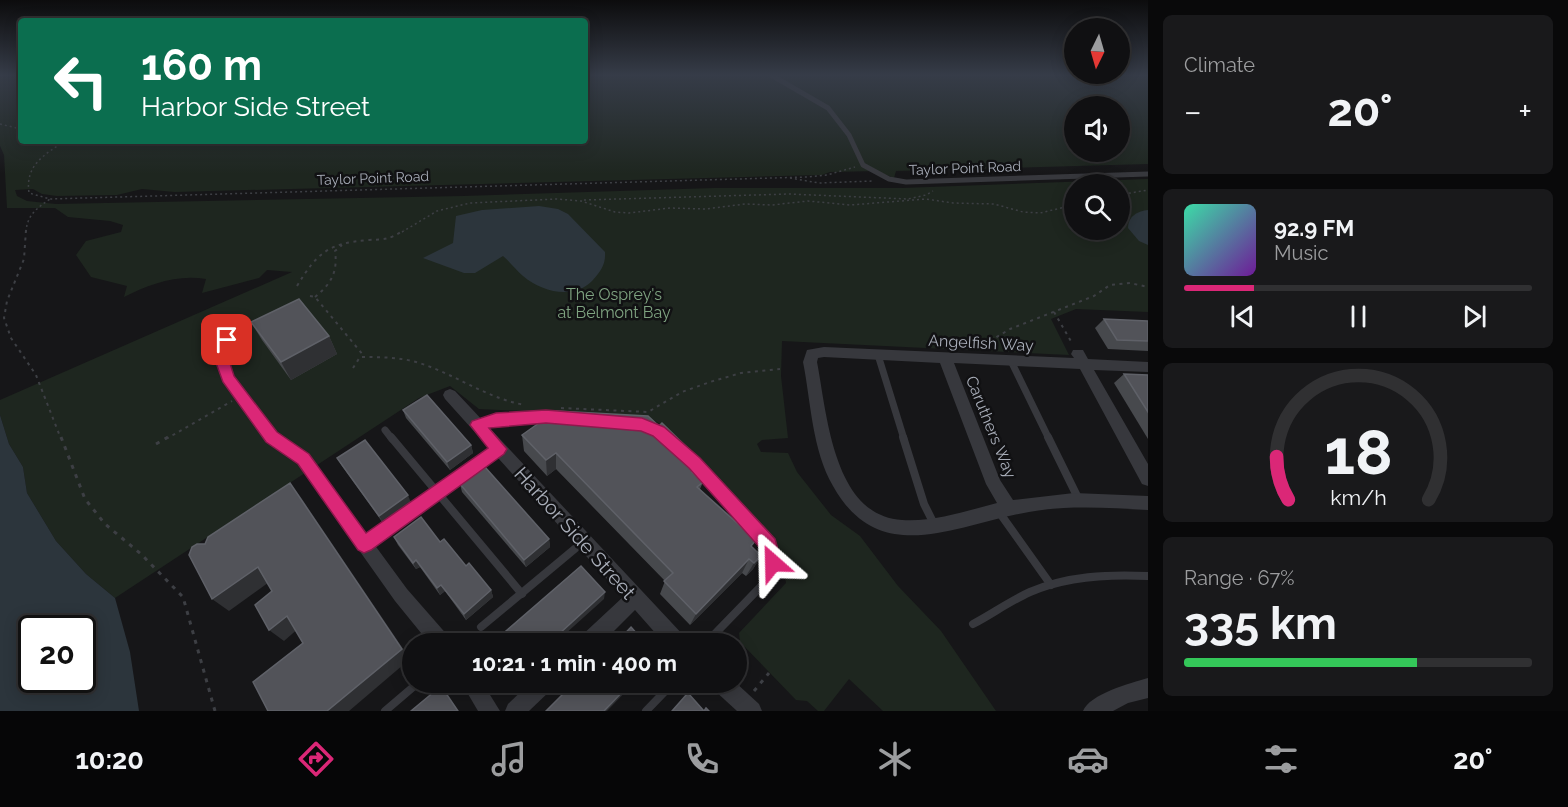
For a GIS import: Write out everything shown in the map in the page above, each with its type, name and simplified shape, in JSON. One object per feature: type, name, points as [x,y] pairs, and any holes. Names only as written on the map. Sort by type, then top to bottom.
[{"type":"street","name":"Angelfish Way","points":[[936,527],[915,530],[881,524],[869,518],[846,494],[834,470],[828,449],[810,362],[812,354],[824,352],[1011,361],[1081,359],[1148,367]]},
{"type":"street","name":"Caruthers Way","points":[[945,358],[1003,509]]},
{"type":"street","points":[[1081,359],[1148,479]]},
{"type":"street","name":"Harbor Side Street","points":[[450,395],[667,633]]},
{"type":"street","points":[[303,459],[401,595],[433,633]]},
{"type":"street","points":[[936,527],[1003,509],[1079,500],[1148,503]]},
{"type":"street","points":[[598,633],[634,598]]},
{"type":"street","points":[[1093,711],[1125,694],[1148,688]]},
{"type":"street","points":[[478,693],[490,711]]},
{"type":"street","points":[[515,711],[534,693]]},
{"type":"street","points":[[732,693],[748,707]]},
{"type":"lane","points":[[828,108],[843,124],[863,165]]},
{"type":"lane","name":"Taylor Point Road","points":[[863,165],[896,181],[933,182],[1148,174]]},
{"type":"lane","points":[[227,340],[222,367],[240,397],[271,437],[303,459]]},
{"type":"lane","points":[[878,355],[924,504],[936,527]]},
{"type":"lane","points":[[1011,361],[1079,500]]},
{"type":"lane","points":[[478,425],[488,420],[522,416],[568,418]]},
{"type":"lane","points":[[385,430],[522,594]]},
{"type":"lane","points":[[364,545],[499,449]]},
{"type":"lane","points":[[687,455],[769,545],[773,556],[773,569],[769,578],[716,633]]},
{"type":"lane","points":[[1003,509],[1051,585]]},
{"type":"lane","points":[[481,627],[583,542]]},
{"type":"lane","points":[[973,624],[1036,589],[1102,577],[1148,576]]},
{"type":"lane","points":[[385,711],[406,693]]},
{"type":"lane","points":[[646,711],[663,693]]},
{"type":"path","points":[[0,124],[18,128]]},
{"type":"path","points":[[50,199],[28,193],[26,176],[33,164],[61,144]]},
{"type":"path","name":"Taylor Point Road","points":[[50,199],[787,178],[827,175],[863,165]]},
{"type":"path","name":"Taylor Point Road","points":[[787,178],[819,183],[879,181]]},
{"type":"path","points":[[297,286],[313,260],[330,247],[367,240],[388,240],[436,211],[458,206],[557,199],[581,201],[676,199],[769,193],[900,198],[932,193],[933,182]]},
{"type":"path","points":[[1130,193],[1148,190]]},
{"type":"path","points":[[50,199],[37,208],[27,220],[24,259],[7,301],[4,324],[32,367],[85,499],[93,510],[183,597],[215,711]]},
{"type":"path","points":[[581,201],[615,212],[629,213],[670,208],[705,209],[745,204],[772,205],[808,201],[850,205],[922,199],[953,203],[994,204],[1023,212],[1040,213],[1064,207]]},
{"type":"path","points":[[315,297],[333,278],[337,268],[335,251],[344,243]]},
{"type":"path","points":[[990,341],[1010,329],[1094,296],[1114,284],[1130,283],[1148,287]]},
{"type":"path","points":[[310,296],[315,297],[365,357]]},
{"type":"path","points":[[1053,311],[1081,359]]},
{"type":"path","points":[[353,368],[360,357],[413,362],[427,366],[483,394],[514,404],[532,406]]},
{"type":"path","points":[[555,408],[648,412],[682,392],[711,382],[741,373],[780,369]]},
{"type":"path","points":[[156,444],[240,397]]},
{"type":"path","points":[[748,707],[769,673]]},
{"type":"green space","name":"The Osprey's at Belmont Bay","points":[[0,108],[18,108],[18,144],[588,144],[588,108],[1064,108],[1064,162],[1130,162],[1130,108],[1148,108],[1148,164],[896,171],[894,178],[877,171],[830,172],[822,175],[175,192],[142,189],[117,195],[57,196],[42,194],[33,189],[15,190],[17,196],[27,201],[56,204],[463,196],[714,188],[902,188],[1064,182],[1064,240],[1130,240],[1130,180],[1148,179],[1148,312],[1076,309],[1051,319],[1069,355],[782,341],[781,376],[788,438],[762,440],[757,444],[761,452],[788,453],[797,472],[831,515],[860,536],[898,586],[941,631],[996,711],[883,711],[849,679],[824,711],[818,711],[807,701],[796,700],[747,649],[747,633],[739,633],[786,583],[782,556],[668,429],[649,417],[479,409],[450,386],[419,398],[115,598],[86,574],[56,541],[27,493],[23,467],[9,444],[0,415],[0,400],[292,272],[267,270],[259,278],[202,293],[206,279],[174,279],[154,284],[124,297],[127,286],[91,277],[76,255],[86,241],[121,232],[123,225],[110,221],[68,217],[55,208],[7,208],[4,155],[0,146]]},
{"type":"shaded area","points":[[539,206],[558,209],[568,214],[605,252],[602,268],[584,287],[567,292],[548,290],[523,276],[503,256],[475,273],[464,273],[423,258],[453,243],[456,216],[482,210]]},
{"type":"shaded area","points":[[1148,210],[1148,245],[1139,241],[1130,230],[1130,220]]},
{"type":"shaded area","points":[[0,415],[9,444],[23,467],[27,493],[56,541],[86,574],[115,598],[130,652],[139,711],[0,711]]},
{"type":"building","points":[[299,299],[329,336],[281,362],[251,322]]},
{"type":"building","points":[[1104,319],[1148,321],[1148,341],[1117,340]]},
{"type":"building","points":[[1124,374],[1148,375],[1148,412]]},
{"type":"building","points":[[427,395],[471,445],[447,462],[403,410]]},
{"type":"building","points":[[556,411],[648,416],[659,426],[662,423],[703,463],[692,472],[703,482],[697,487],[756,540],[751,546],[761,556],[754,563],[749,559],[696,614],[664,581],[673,573],[556,453],[546,460],[522,435]]},
{"type":"building","points":[[365,440],[408,495],[379,516],[337,458]]},
{"type":"building","points":[[485,467],[549,539],[524,560],[460,484]]},
{"type":"building","points":[[290,483],[402,649],[327,711],[268,711],[253,682],[303,643],[287,616],[269,630],[255,605],[272,591],[258,567],[212,599],[189,555],[192,547],[205,544],[208,537]]},
{"type":"building","points":[[421,517],[440,542],[444,539],[466,566],[469,563],[491,590],[464,614],[441,585],[437,588],[416,560],[413,563],[394,537]]},
{"type":"building","points":[[581,566],[605,592],[560,633],[504,633]]},
{"type":"building","points":[[631,627],[636,633],[625,633]]},
{"type":"building","points":[[433,693],[446,693],[458,711],[411,711]]},
{"type":"building","points":[[564,693],[621,693],[604,711],[546,711]]},
{"type":"building","points":[[688,693],[704,711],[672,711]]},
{"type":"route","points":[[227,340],[222,367],[228,378],[271,437],[303,459],[364,545],[499,449],[478,425],[482,422],[522,416],[546,417],[642,424],[666,436],[695,463],[769,545],[773,563]]}]
